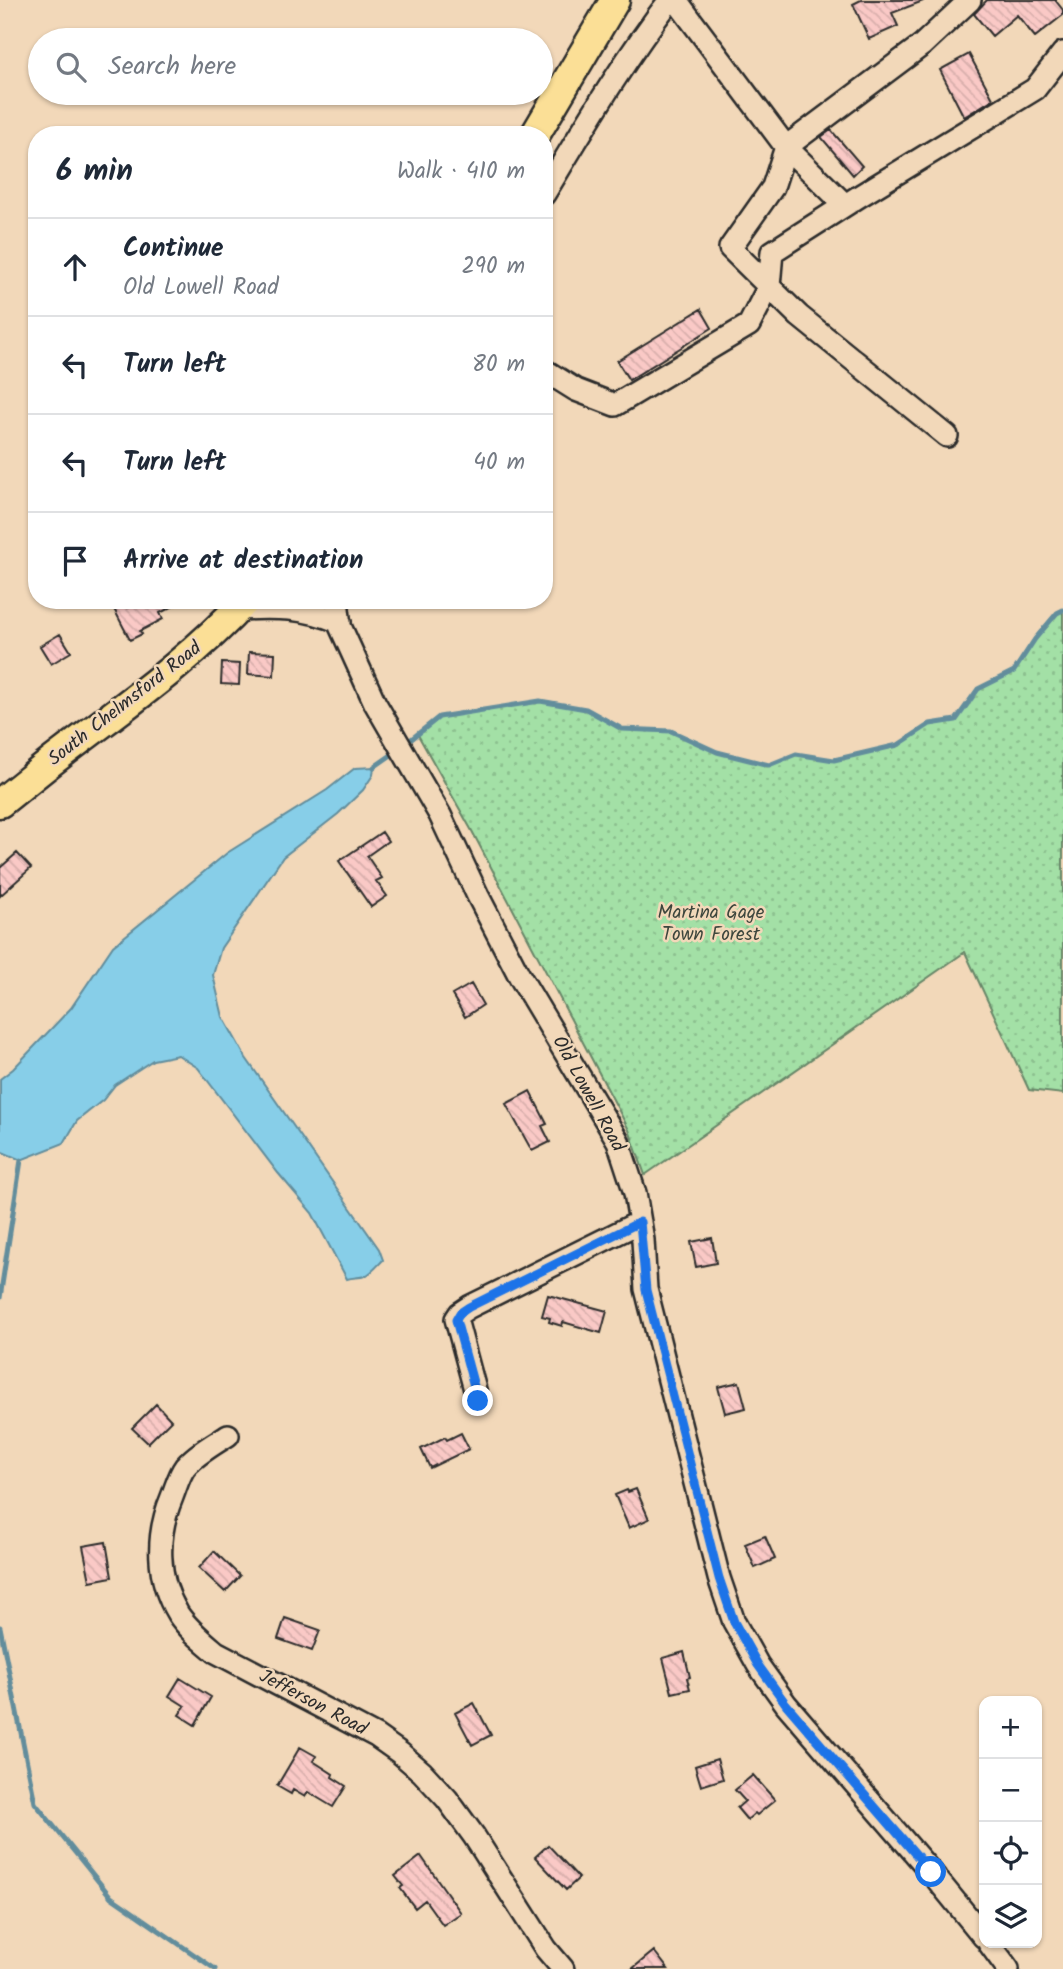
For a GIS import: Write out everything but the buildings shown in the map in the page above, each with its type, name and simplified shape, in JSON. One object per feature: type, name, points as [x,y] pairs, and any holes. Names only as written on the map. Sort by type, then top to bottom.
[{"type":"main road","points":[[553,105],[615,0]]},
{"type":"main road","points":[[540,126],[553,105]]},
{"type":"main road","name":"South Chelmsford Road","points":[[0,803],[167,674],[238,609]]},
{"type":"street","points":[[553,179],[599,104],[670,0]]},
{"type":"street","points":[[676,0],[786,147],[845,205]]},
{"type":"street","points":[[947,436],[799,316],[730,248],[773,187],[786,147],[922,45],[970,0]]},
{"type":"street","points":[[553,376],[576,390],[615,405],[750,325],[769,286],[772,252],[1035,89],[1063,52]]},
{"type":"street","points":[[295,609],[317,613],[340,622]]},
{"type":"street","name":"Old Lowell Road","points":[[338,609],[340,622],[353,656],[375,703],[440,815],[520,977],[618,1141],[635,1193],[646,1290],[719,1578],[734,1622],[758,1665],[786,1704],[979,1931]]},
{"type":"street","points":[[478,1401],[456,1320],[460,1313],[640,1222]]},
{"type":"street","name":"Jefferson Road","points":[[228,1435],[185,1468],[164,1514],[160,1537],[161,1566],[167,1593],[179,1616],[216,1652],[376,1736],[422,1773],[447,1799],[474,1836],[540,1940],[563,1969]]},
{"type":"street","points":[[992,1948],[1003,1967]]},
{"type":"green space","name":"Martina Gage Town Forest","points":[[1063,610],[1063,1094],[1029,1090],[965,952],[645,1175],[629,1130],[472,831],[418,735],[439,717],[540,701],[586,709],[622,729],[671,731],[717,752],[769,765],[796,754],[834,760],[898,745],[930,724],[956,720],[978,689],[1014,671],[1035,639],[1057,613]]},
{"type":"water","points":[[374,767],[373,775],[363,790],[338,814],[283,857],[221,948],[213,975],[223,1017],[246,1058],[379,1249],[383,1260],[365,1276],[347,1279],[312,1213],[198,1068],[178,1055],[153,1060],[115,1085],[103,1100],[77,1121],[64,1143],[21,1160],[0,1151],[0,1079],[13,1069],[71,1008],[113,946],[227,853],[327,790],[355,768]]},
{"type":"waterway","points":[[404,745],[439,717],[540,701],[586,709],[622,729],[671,731],[717,752],[769,765],[796,754],[834,760],[898,745],[930,724],[956,720],[978,689],[1014,671],[1035,639],[1057,613],[1063,610]]},
{"type":"waterway","points":[[374,767],[397,751]]},
{"type":"waterway","points":[[0,1298],[21,1160]]},
{"type":"waterway","points":[[0,1627],[35,1803],[111,1897],[215,1969]]},
{"type":"route","points":[[478,1401],[456,1320],[460,1313],[640,1222],[646,1290],[719,1578],[734,1622],[758,1665],[786,1704],[931,1872]]}]
